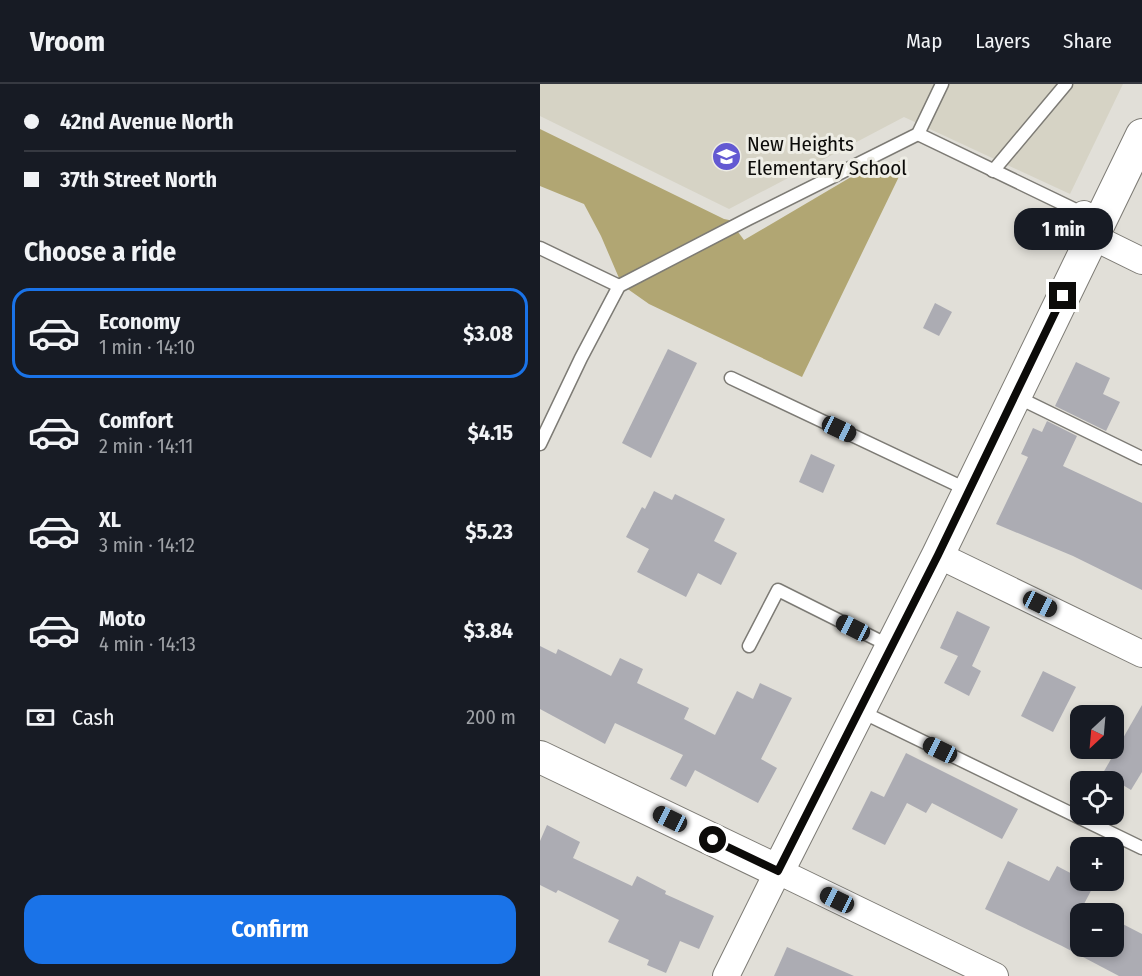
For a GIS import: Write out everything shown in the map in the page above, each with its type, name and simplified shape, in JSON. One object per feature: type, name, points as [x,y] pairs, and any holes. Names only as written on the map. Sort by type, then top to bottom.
[{"type":"street","points":[[726,976],[938,555],[1014,396],[1088,225],[1142,135]]},
{"type":"street","points":[[1088,225],[1142,261]]},
{"type":"street","points":[[938,555],[1142,654]]},
{"type":"street","points":[[540,757],[994,976]]},
{"type":"lane","points":[[540,444],[619,286],[918,135],[942,84]]},
{"type":"lane","points":[[993,171],[1066,84]]},
{"type":"lane","points":[[918,135],[993,171],[1088,225]]},
{"type":"lane","points":[[540,248],[619,286]]},
{"type":"lane","points":[[731,378],[969,490]]},
{"type":"lane","points":[[1014,396],[1142,458]]},
{"type":"lane","points":[[749,646],[778,590],[891,647]]},
{"type":"lane","points":[[859,710],[1142,848]]},
{"type":"shaded area","name":"New Heights Elementary School","points":[[540,84],[1123,84],[1070,194],[904,117],[729,209],[540,116]]},
{"type":"shaded area","points":[[540,129],[729,220],[744,240],[868,167],[907,160],[802,377],[649,304],[622,285],[584,204],[540,186]]},
{"type":"building","points":[[935,303],[952,312],[939,336],[923,328]]},
{"type":"building","points":[[668,349],[697,363],[651,458],[622,443]]},
{"type":"building","points":[[1076,362],[1110,378],[1103,394],[1120,402],[1106,431],[1055,406]]},
{"type":"building","points":[[1047,421],[1077,436],[1063,466],[1142,503],[1142,590],[1073,556],[996,524],[1028,457],[1021,454],[1033,428],[1042,432]]},
{"type":"building","points":[[811,454],[835,465],[823,493],[799,482]]},
{"type":"building","points":[[654,491],[672,500],[675,494],[725,519],[714,541],[737,553],[721,585],[698,573],[686,597],[637,572],[649,549],[626,537],[642,507],[645,509]]},
{"type":"building","points":[[957,611],[990,627],[972,666],[981,671],[969,696],[944,683],[958,656],[940,648]]},
{"type":"building","points":[[540,646],[556,654],[558,649],[611,676],[620,658],[643,669],[637,683],[689,708],[684,719],[715,735],[737,691],[753,699],[760,683],[792,698],[761,759],[777,768],[758,803],[695,770],[686,787],[670,779],[683,755],[615,723],[605,744],[540,709]]},
{"type":"building","points":[[1043,671],[1076,687],[1053,732],[1021,716]]},
{"type":"building","points":[[1142,705],[1142,772],[1131,790],[1124,786],[1124,771],[1104,771],[1111,759],[1124,759],[1124,736]]},
{"type":"building","points":[[906,753],[1018,809],[1002,839],[932,803],[926,813],[907,803],[885,845],[852,829],[871,791],[884,797]]},
{"type":"building","points":[[547,825],[580,842],[573,858],[632,886],[637,876],[666,891],[665,894],[714,916],[699,949],[680,941],[666,973],[647,965],[649,960],[608,942],[619,920],[558,890],[556,893],[540,885],[540,841]]},
{"type":"building","points":[[1008,861],[1049,881],[1057,866],[1070,873],[1070,891],[1091,891],[1085,903],[1070,903],[1070,950],[985,909]]},
{"type":"building","points":[[1124,925],[1142,934],[1142,976],[1119,976],[1083,957],[1124,957]]},
{"type":"building","points":[[787,947],[854,976],[774,976]]},
{"type":"place","name":"New Heights Elementary School","points":[[726,156]]},
{"type":"route","points":[[713,840],[778,871],[938,555],[1063,296]]}]
